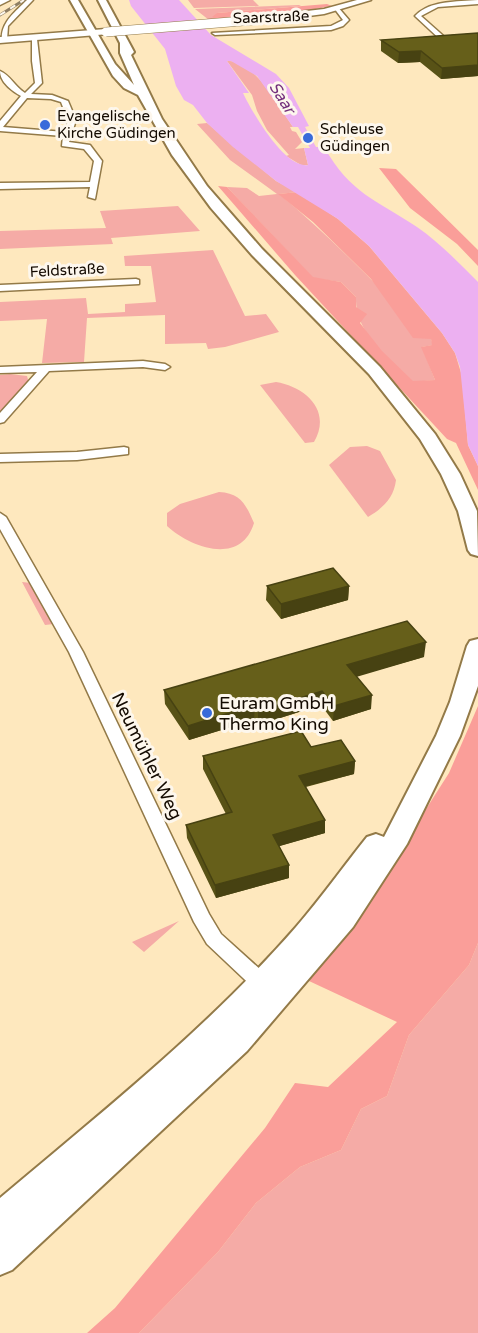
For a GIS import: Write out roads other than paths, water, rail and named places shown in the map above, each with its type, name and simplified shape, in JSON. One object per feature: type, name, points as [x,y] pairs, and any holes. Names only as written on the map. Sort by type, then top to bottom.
[{"type":"main road","points":[[0,3],[6,0]]},
{"type":"main road","points":[[75,0],[92,34],[120,77],[129,88],[145,95]]},
{"type":"main road","points":[[96,0],[102,10],[109,14]]},
{"type":"main road","points":[[102,0],[155,108]]},
{"type":"main road","points":[[2,40],[255,20],[337,8],[368,0]]},
{"type":"main road","points":[[124,44],[125,53],[145,95],[212,185],[282,270],[285,277],[396,397],[438,452],[465,500],[478,550]]},
{"type":"main road","points":[[120,77],[124,91],[155,108]]},
{"type":"main road","points":[[0,1220],[172,1071],[319,949],[361,894],[394,844],[448,736],[462,702],[478,645]]},
{"type":"main road","points":[[0,1258],[236,1042],[270,989]]},
{"type":"street","points":[[2,40],[5,26],[30,0]]},
{"type":"street","points":[[478,3],[432,7],[418,16],[446,42],[478,40]]},
{"type":"street","name":"Saarstraße","points":[[215,33],[332,28],[341,25],[346,20],[337,8]]},
{"type":"street","points":[[0,128],[40,81],[34,62],[34,39]]},
{"type":"street","points":[[0,73],[6,77],[11,87],[25,96],[62,99],[72,120],[65,144],[87,147],[98,160],[92,198]]},
{"type":"street","points":[[0,128],[67,134]]},
{"type":"street","points":[[0,186],[93,184]]},
{"type":"street","name":"Feldstraße","points":[[0,288],[136,282]]},
{"type":"street","points":[[0,370],[44,370],[143,364],[165,367]]},
{"type":"street","points":[[0,420],[44,370]]},
{"type":"street","points":[[0,458],[77,456],[124,451]]},
{"type":"street","name":"Neumühler Weg","points":[[0,517],[76,651],[214,939],[270,989]]},
{"type":"water","name":"Saar","points":[[129,0],[179,0],[211,35],[276,74],[289,88],[309,126],[305,127],[316,147],[324,147],[334,163],[354,186],[425,233],[478,282],[478,466],[468,445],[460,367],[455,353],[442,333],[369,246],[338,219],[276,181],[233,147],[207,123],[193,105],[184,100],[176,86],[165,49],[131,6]],"holes":[[[227,61],[257,76],[293,127],[298,127],[310,148],[304,148],[308,165],[299,164],[289,158],[270,138],[243,93],[249,93]]]},
{"type":"railway","points":[[0,15],[24,0]]},
{"type":"place","name":"Evangelische Kirche Güdingen","points":[[45,125]]},
{"type":"place","name":"Schleuse Güdingen","points":[[308,138]]},
{"type":"place","name":"Euram GmbH Thermo King","points":[[207,713]]}]
